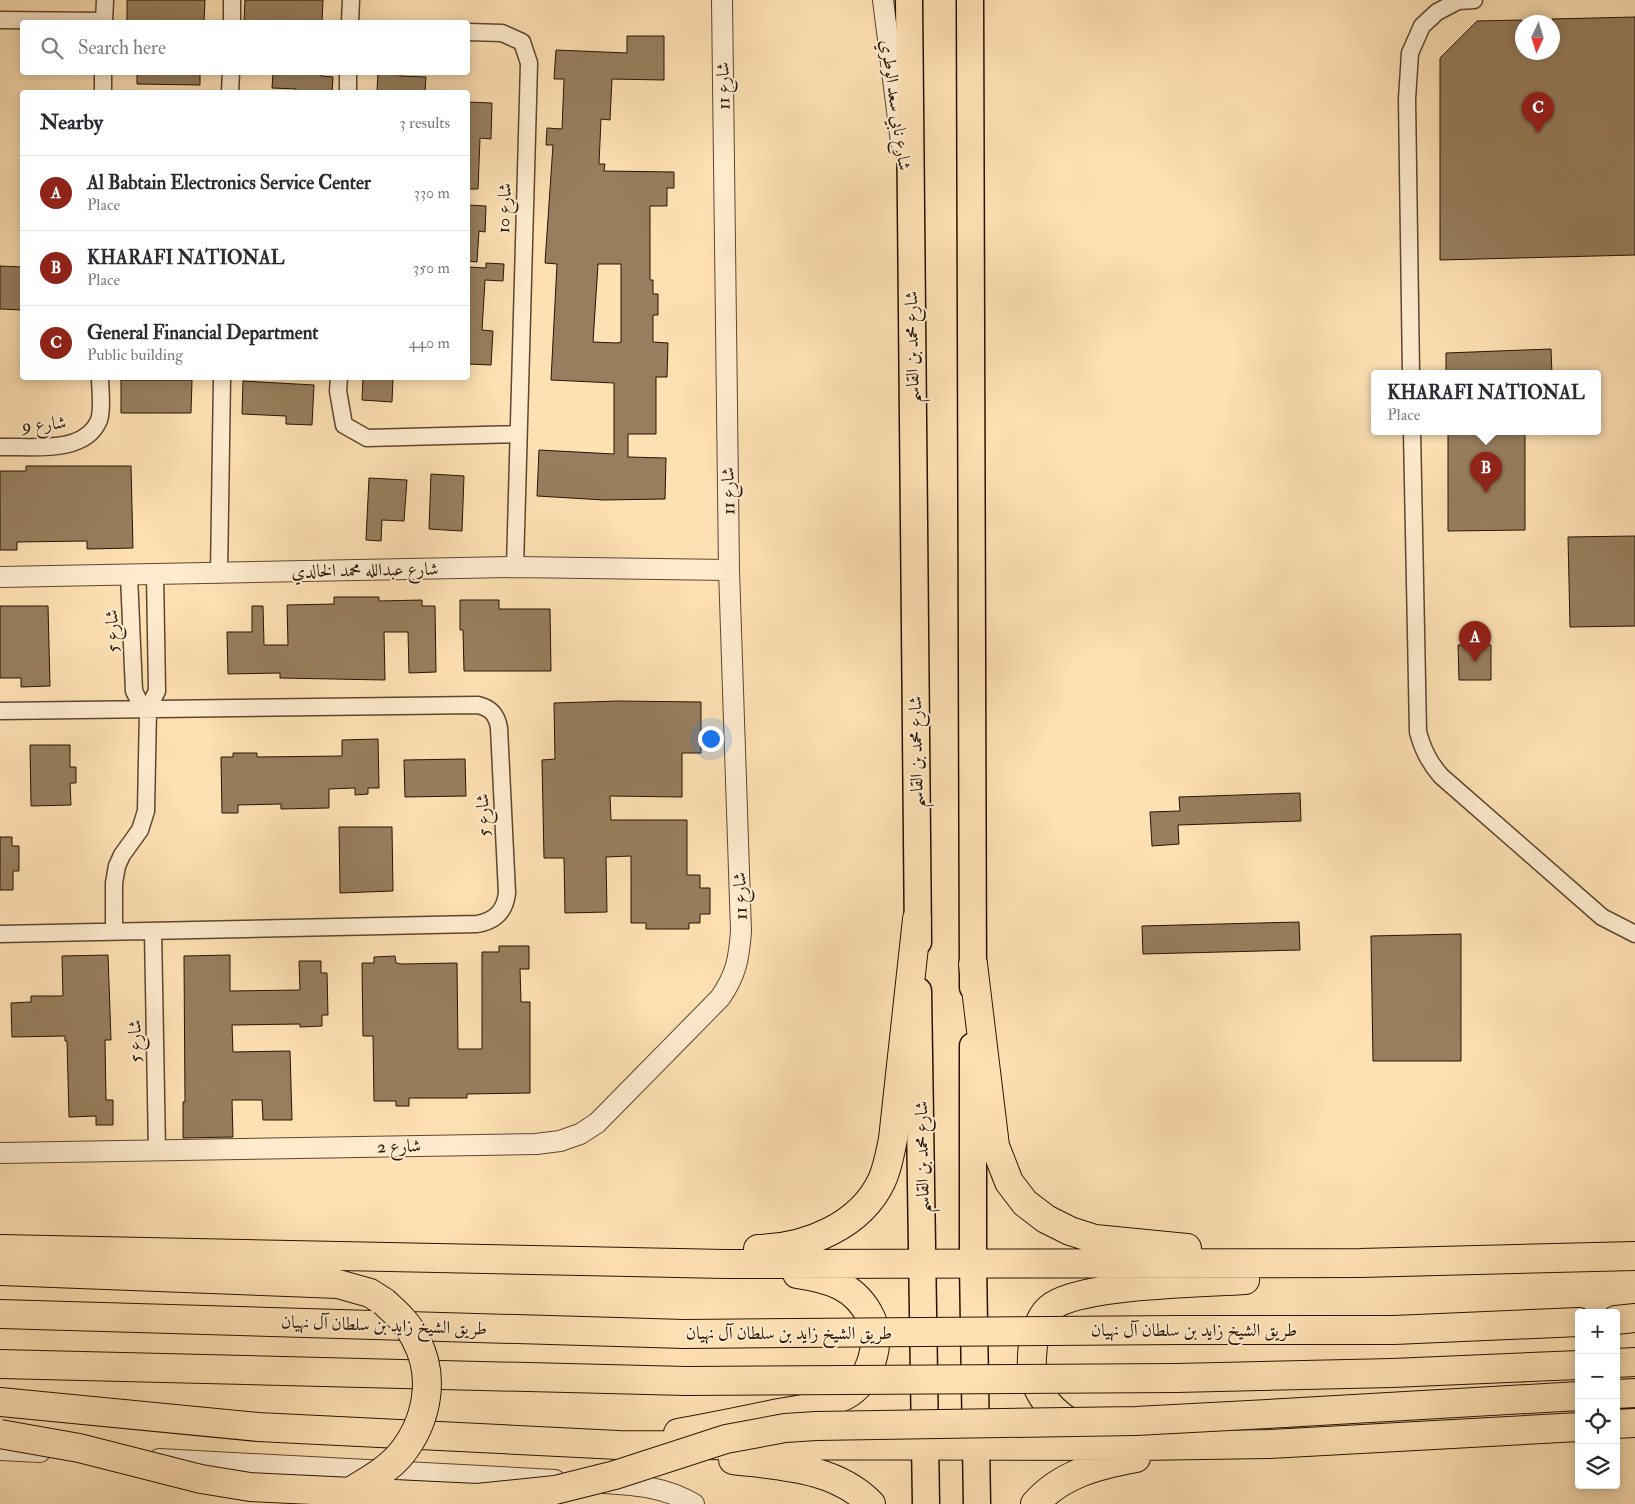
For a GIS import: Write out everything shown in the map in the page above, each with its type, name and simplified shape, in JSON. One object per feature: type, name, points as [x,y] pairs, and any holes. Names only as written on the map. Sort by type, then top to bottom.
[{"type":"highway","points":[[472,1259],[655,1250],[770,1248],[799,1244],[839,1227],[870,1199],[882,1181],[888,1164],[917,918]]},
{"type":"highway","points":[[973,964],[995,1146],[1010,1182],[1025,1203],[1046,1219],[1070,1231],[1095,1239],[1360,1263]]},
{"type":"highway","points":[[0,1248],[726,1264],[1360,1263],[1635,1256]]},
{"type":"highway","points":[[1139,1446],[1095,1435],[1070,1423],[1050,1408],[1037,1387],[1032,1364],[1037,1327],[1050,1308],[1072,1296],[1101,1290],[1248,1279],[1360,1263]]},
{"type":"highway","points":[[618,1445],[822,1405],[847,1394],[865,1376],[875,1351],[873,1323],[865,1305],[848,1288],[816,1277],[726,1264]]},
{"type":"highway","points":[[0,1271],[338,1284],[370,1293],[384,1302],[402,1319],[416,1339],[425,1363],[427,1388],[424,1413],[414,1436],[399,1456],[348,1493]]},
{"type":"highway","name":"طريق الشيخ زايد بن سلطان آل نهيان","points":[[0,1314],[684,1334],[1394,1330],[1575,1322]]},
{"type":"highway","points":[[1620,1320],[1635,1318]]},
{"type":"highway","points":[[1620,1363],[1635,1362]]},
{"type":"highway","points":[[0,1364],[686,1381],[1176,1378],[1392,1373],[1575,1365]]},
{"type":"highway","points":[[1620,1394],[1635,1393]]},
{"type":"highway","points":[[0,1434],[79,1448],[222,1484],[279,1490],[477,1498],[547,1492],[615,1475],[726,1439],[785,1428],[1179,1420],[1575,1396]]},
{"type":"highway","points":[[0,1402],[258,1427],[618,1445],[1139,1446],[1269,1444],[1575,1426]]},
{"type":"highway","points":[[1620,1424],[1635,1423]]},
{"type":"highway","points":[[1035,1504],[1058,1484],[1082,1471],[1108,1463],[1269,1444]]},
{"type":"highway","points":[[618,1445],[813,1471],[840,1481],[863,1496],[871,1504]]},
{"type":"main road","name":"شارع محمد بن القاسم","points":[[910,0],[917,918],[926,1504]]},
{"type":"main road","points":[[970,0],[973,1264],[977,1504]]},
{"type":"street","points":[[104,20],[105,0]]},
{"type":"street","points":[[232,0],[232,20]]},
{"type":"street","points":[[350,20],[351,0]]},
{"type":"street","name":"شارع 11","points":[[722,0],[729,570],[741,931],[739,957],[732,981]]},
{"type":"street","name":"شارع نابي سعد الوطري","points":[[883,0],[892,81],[911,210]]},
{"type":"street","points":[[1411,370],[1407,108],[1410,54],[1422,26],[1437,12],[1458,1],[1474,0]]},
{"type":"street","points":[[0,20],[20,20]]},
{"type":"street","name":"شارع 10","points":[[470,32],[502,33],[522,42],[529,63],[517,434],[515,567]]},
{"type":"street","points":[[103,75],[103,90]]},
{"type":"street","points":[[230,90],[231,75]]},
{"type":"street","points":[[348,75],[348,90]]},
{"type":"street","name":"شارع 9","points":[[0,447],[67,445],[91,435],[100,418],[100,380]]},
{"type":"street","points":[[219,574],[222,380]]},
{"type":"street","points":[[339,380],[338,391],[344,425],[367,438],[517,434]]},
{"type":"street","points":[[1412,435],[1418,732],[1422,749],[1429,762],[1441,776],[1589,906],[1617,926],[1635,934]]},
{"type":"street","name":"شارع عبدالله محمد الخالدي","points":[[0,577],[129,576],[515,567],[729,570]]},
{"type":"street","points":[[114,931],[114,883],[117,866],[140,830],[146,811],[148,709],[157,690],[155,575]]},
{"type":"street","name":"شارع 5","points":[[129,576],[134,691],[140,704],[148,709]]},
{"type":"street","name":"شارع 5","points":[[0,711],[478,705],[485,707],[495,716],[499,728],[507,893],[506,902],[498,916],[492,920],[477,924],[0,934]]},
{"type":"street","name":"شارع 5","points":[[153,931],[156,1151]]},
{"type":"street","name":"شارع 2","points":[[0,1153],[526,1144],[560,1141],[580,1134],[611,1111],[720,998],[732,981]]},
{"type":"street","points":[[0,1450],[643,1485],[671,1492],[694,1504]]},
{"type":"building","points":[[127,0],[205,0],[204,20],[127,20]]},
{"type":"building","points":[[245,0],[323,0],[322,20],[244,20]]},
{"type":"building","points":[[1635,17],[1635,255],[1440,260],[1440,58],[1477,21],[1515,20],[1515,60],[1560,60],[1560,19]]},
{"type":"building","points":[[627,36],[664,36],[664,80],[612,79],[610,120],[601,119],[599,164],[605,164],[604,171],[674,172],[674,188],[667,188],[667,206],[650,206],[650,280],[653,280],[653,294],[658,294],[658,315],[653,315],[653,342],[668,343],[667,377],[656,377],[656,434],[628,434],[628,457],[666,458],[665,499],[604,500],[537,496],[539,450],[614,454],[614,383],[551,380],[557,264],[545,263],[553,145],[546,145],[547,128],[562,129],[564,79],[554,79],[556,50],[627,53]],"holes":[[[598,264],[621,264],[621,342],[593,342]]]},
{"type":"building","points":[[137,75],[200,75],[200,85],[137,84]]},
{"type":"building","points":[[273,75],[321,75],[333,77],[332,90],[272,88]]},
{"type":"building","points":[[378,75],[426,77],[425,90],[377,90]]},
{"type":"building","points":[[470,102],[492,103],[491,139],[480,138],[478,189],[470,189]]},
{"type":"building","points":[[470,205],[486,206],[485,232],[479,231],[477,262],[470,261]]},
{"type":"building","points":[[486,263],[504,264],[503,281],[485,280],[482,330],[493,331],[491,365],[470,364],[470,267],[486,268]]},
{"type":"building","points":[[0,266],[20,267],[20,310],[0,309]]},
{"type":"building","points":[[1551,349],[1552,370],[1446,370],[1446,353]]},
{"type":"building","points":[[121,380],[192,380],[191,413],[121,413]]},
{"type":"building","points":[[363,380],[393,380],[392,402],[362,400]]},
{"type":"building","points":[[243,381],[314,385],[312,425],[286,424],[286,416],[242,414]]},
{"type":"building","points":[[1448,435],[1525,435],[1525,530],[1448,531]]},
{"type":"building","points":[[26,466],[131,466],[133,548],[87,549],[87,541],[17,542],[17,550],[0,550],[0,471],[26,471]]},
{"type":"building","points":[[431,474],[464,476],[462,531],[429,529]]},
{"type":"building","points":[[369,478],[407,480],[404,521],[382,520],[381,541],[366,540]]},
{"type":"building","points":[[1635,536],[1635,626],[1570,627],[1568,537]]},
{"type":"building","points":[[334,597],[379,597],[379,601],[422,600],[422,606],[435,606],[436,672],[409,673],[408,632],[384,632],[385,680],[280,678],[280,673],[228,674],[227,632],[252,632],[252,606],[263,606],[264,645],[288,645],[287,605],[334,604]]},
{"type":"building","points":[[460,600],[499,600],[499,609],[550,609],[551,671],[464,671],[463,630],[460,630]]},
{"type":"building","points":[[0,606],[48,606],[50,686],[21,687],[21,678],[0,678]]},
{"type":"building","points":[[1458,645],[1491,645],[1491,680],[1459,680]]},
{"type":"building","points":[[618,701],[701,702],[701,753],[682,753],[682,797],[610,796],[611,820],[687,820],[687,875],[700,875],[700,888],[710,888],[710,914],[700,914],[700,923],[689,923],[689,929],[646,929],[646,923],[631,923],[631,856],[606,857],[607,912],[565,913],[564,858],[544,858],[542,760],[555,759],[554,703]]},
{"type":"building","points":[[378,739],[379,788],[368,788],[368,794],[355,795],[355,788],[329,789],[329,808],[281,809],[281,804],[238,805],[238,813],[222,813],[221,757],[233,757],[233,753],[257,753],[257,757],[342,756],[342,740]]},
{"type":"building","points":[[30,745],[70,745],[70,767],[76,767],[76,783],[70,783],[71,805],[31,806]]},
{"type":"building","points":[[465,759],[466,796],[405,797],[404,760]]},
{"type":"building","points":[[1300,793],[1301,821],[1178,825],[1179,844],[1152,846],[1150,812],[1180,811],[1179,797]]},
{"type":"building","points":[[339,827],[392,827],[393,891],[340,893]]},
{"type":"building","points":[[0,837],[12,837],[12,846],[19,846],[19,871],[13,871],[13,890],[0,890]]},
{"type":"building","points":[[1299,922],[1300,950],[1143,954],[1142,926]]},
{"type":"building","points":[[1461,934],[1461,1061],[1373,1061],[1371,936]]},
{"type":"building","points":[[499,946],[529,946],[529,969],[520,969],[521,1002],[530,1002],[530,1093],[467,1094],[467,1098],[409,1098],[409,1106],[396,1106],[396,1101],[374,1101],[373,1036],[363,1036],[362,963],[374,963],[374,957],[395,956],[396,963],[402,964],[457,963],[458,1049],[482,1049],[482,952],[499,952]]},
{"type":"building","points":[[108,955],[111,1040],[105,1040],[106,1100],[113,1100],[113,1125],[96,1125],[96,1116],[69,1117],[67,1041],[65,1041],[65,1036],[12,1037],[11,1003],[31,1002],[31,996],[63,996],[62,956]]},
{"type":"building","points":[[230,955],[230,991],[300,990],[299,961],[321,961],[321,973],[327,973],[328,1015],[322,1015],[322,1026],[300,1027],[300,1024],[232,1025],[233,1052],[290,1051],[292,1120],[263,1120],[262,1100],[232,1100],[233,1137],[183,1138],[183,1102],[185,1102],[184,956]]},
{"type":"place","name":"General Financial Department","points":[[1538,133]]},
{"type":"place","name":"KHARAFI NATIONAL","points":[[1486,493]]},
{"type":"place","name":"Al Babtain Electronics Service Center","points":[[1475,662]]}]
